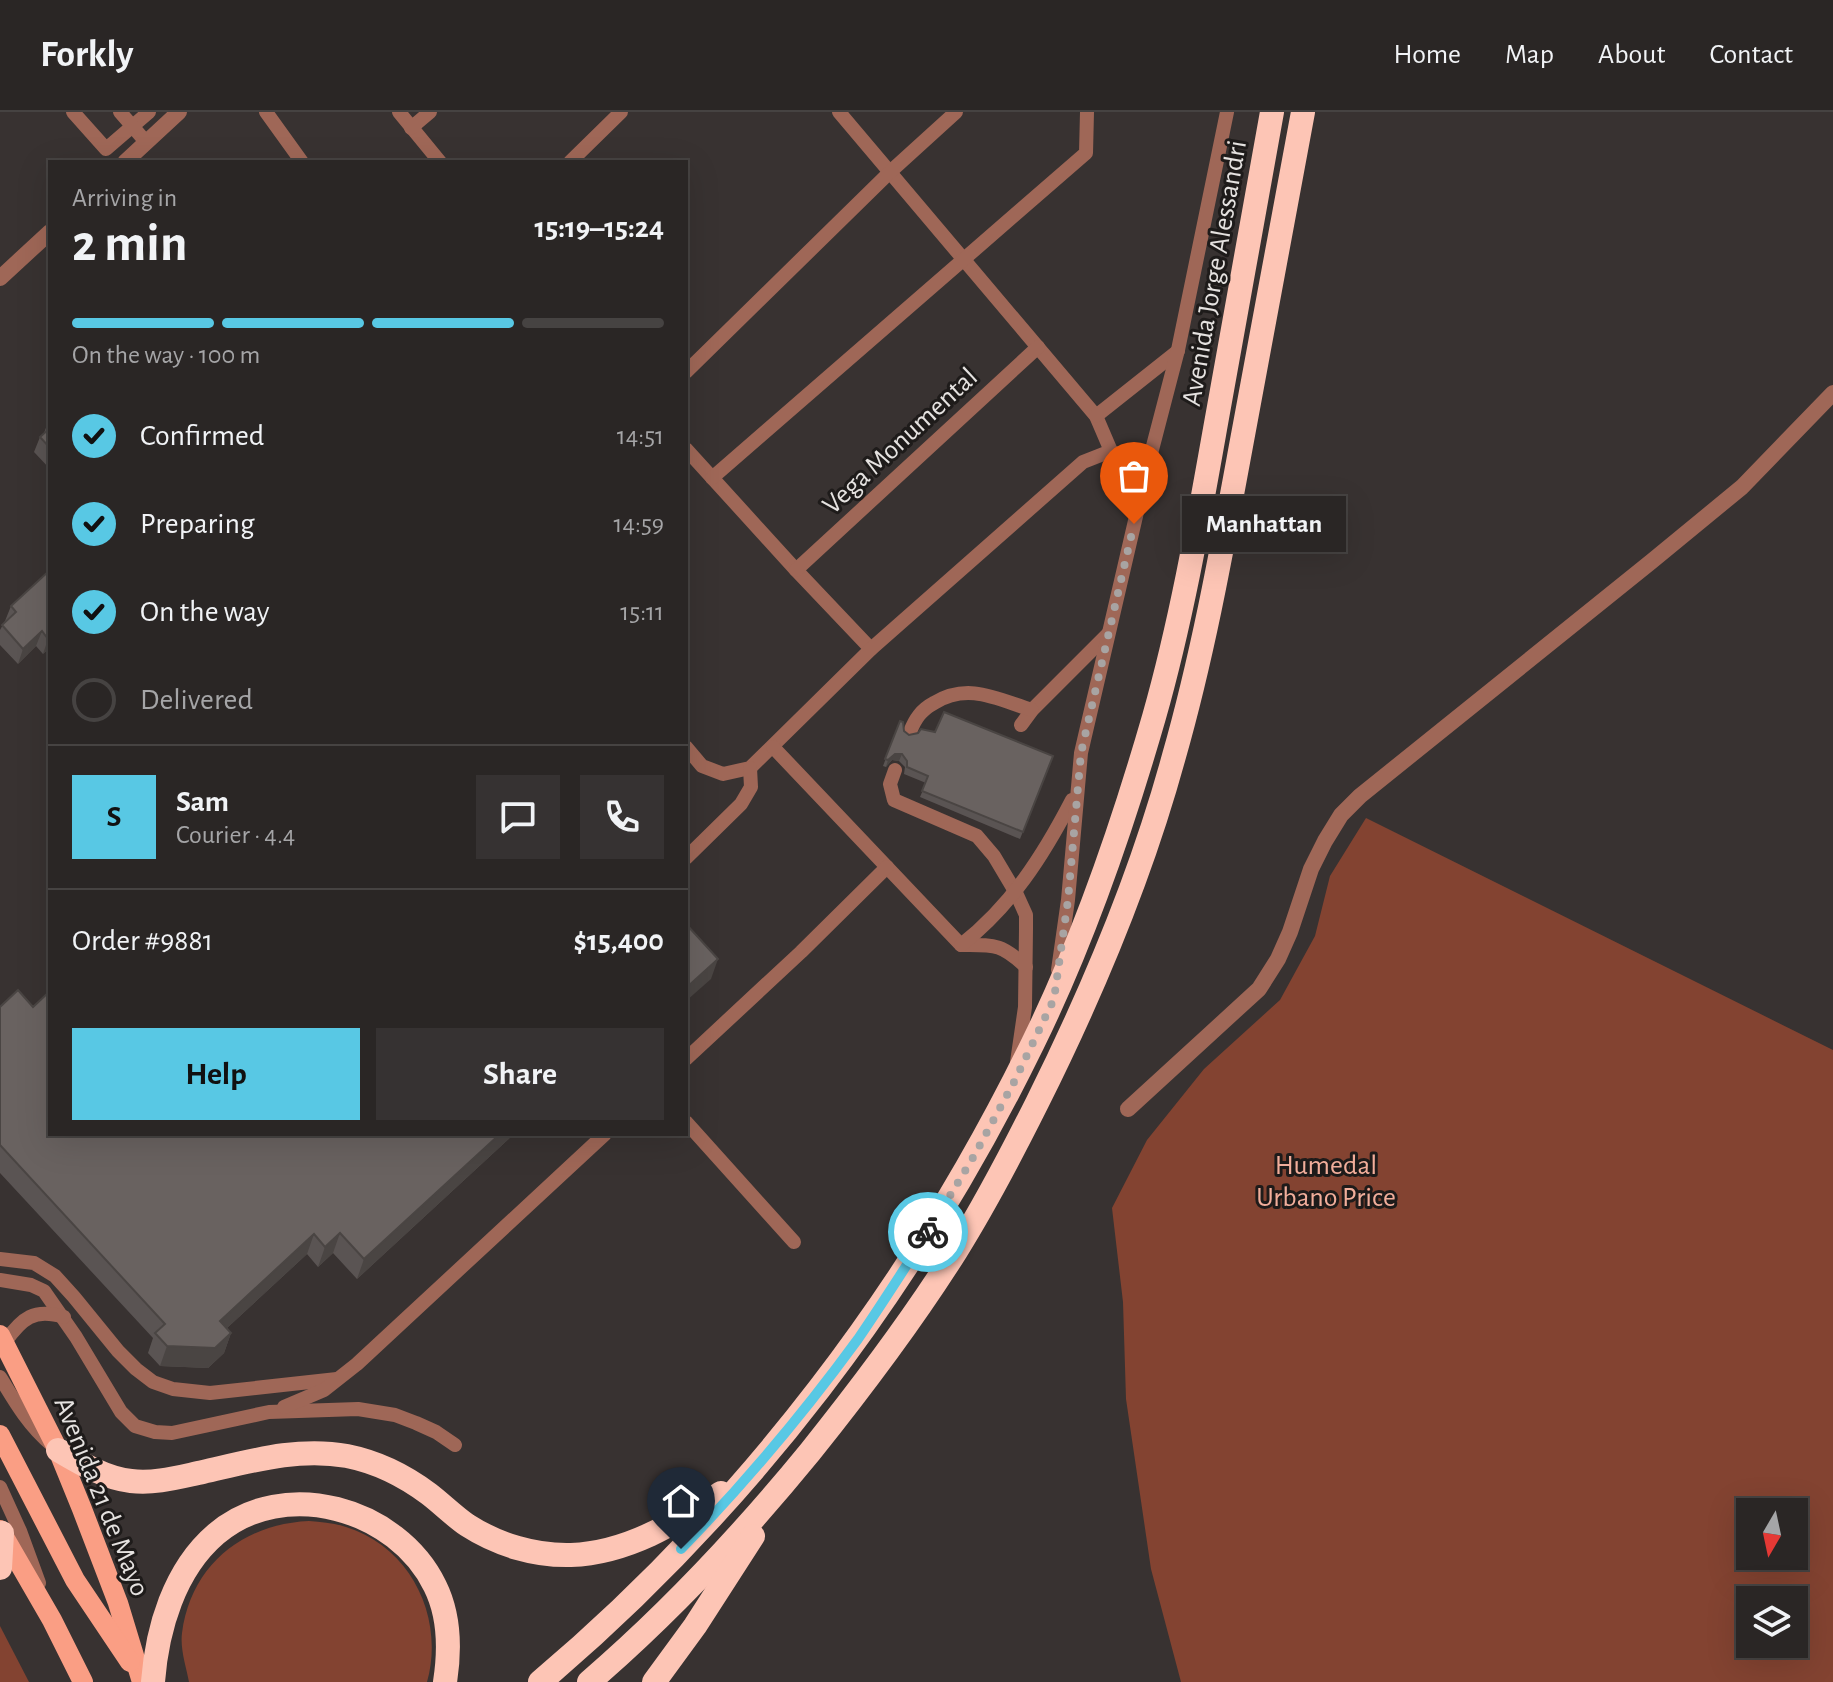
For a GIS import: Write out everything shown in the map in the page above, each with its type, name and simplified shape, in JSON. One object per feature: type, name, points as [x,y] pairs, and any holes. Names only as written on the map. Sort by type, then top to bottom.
[{"type":"highway","name":"Avenida Jorge Alessandri","points":[[540,1682],[646,1585],[750,1474],[832,1373],[883,1302],[967,1168],[1014,1082],[1054,999],[1111,855],[1173,646],[1272,112]]},
{"type":"highway","name":"Avenida Jorge Alessandri","points":[[589,1682],[670,1607],[729,1546],[785,1482],[879,1363],[956,1252],[990,1194],[1093,987],[1123,915],[1149,840],[1174,758],[1208,620],[1303,112]]},
{"type":"highway","points":[[58,1450],[81,1464],[131,1481],[171,1479],[277,1455],[326,1453],[349,1456],[373,1463],[410,1481],[467,1524],[504,1544],[569,1555],[593,1553],[642,1539],[750,1474]]},
{"type":"highway","points":[[654,1682],[721,1586],[785,1482]]},
{"type":"highway","points":[[145,1680],[174,1592],[207,1543],[233,1521],[252,1511],[295,1503],[317,1505],[360,1517],[398,1540],[414,1555],[431,1578],[442,1605],[448,1642],[445,1682]]},
{"type":"highway","points":[[0,1568],[1,1532]]},
{"type":"main road","name":"Avenida 21 de Mayo","points":[[2,1339],[58,1450],[113,1588],[145,1680]]},
{"type":"main road","points":[[0,1435],[75,1580],[145,1680]]},
{"type":"main road","points":[[1,1532],[52,1620],[83,1682]]},
{"type":"street","points":[[127,160],[179,112]]},
{"type":"street","points":[[0,278],[48,234]]},
{"type":"street","points":[[1128,1109],[1259,989],[1278,959],[1311,869],[1341,815],[1742,487],[1833,393]]},
{"type":"lane","points":[[73,112],[106,149],[149,112]]},
{"type":"lane","points":[[120,112],[146,142]]},
{"type":"lane","points":[[266,112],[301,160]]},
{"type":"lane","points":[[399,112],[438,160]]},
{"type":"lane","points":[[411,128],[430,112]]},
{"type":"lane","points":[[572,160],[621,112]]},
{"type":"lane","points":[[839,112],[1096,416],[1111,451],[1147,469]]},
{"type":"lane","points":[[688,370],[890,172],[956,112]]},
{"type":"lane","points":[[712,478],[1086,153],[1087,112]]},
{"type":"lane","points":[[1054,999],[1068,900],[1081,753],[1178,350],[1227,112]]},
{"type":"lane","name":"Vega Monumental","points":[[796,570],[1038,347]]},
{"type":"lane","points":[[1096,416],[1178,350]]},
{"type":"lane","points":[[688,451],[871,649]]},
{"type":"lane","points":[[688,749],[702,766],[723,774],[750,768],[871,649],[1083,462],[1111,451]]},
{"type":"lane","points":[[1021,725],[1032,710],[1108,634]]},
{"type":"lane","points":[[910,732],[915,719],[927,707],[944,696],[958,692],[976,692],[1032,710]]},
{"type":"lane","points":[[773,747],[961,945],[995,945],[1010,952],[1026,967]]},
{"type":"lane","points":[[688,856],[741,804],[751,787],[750,768]]},
{"type":"lane","points":[[895,770],[890,784],[894,800],[977,836],[994,856],[1026,915],[1025,1007],[1014,1082]]},
{"type":"lane","points":[[961,945],[1016,893],[1051,842],[1076,793]]},
{"type":"lane","points":[[688,1057],[887,867]]},
{"type":"lane","points":[[688,1124],[794,1242]]},
{"type":"lane","points":[[0,1280],[31,1285],[44,1291],[64,1317],[121,1412],[135,1426],[172,1433],[269,1412],[324,1390],[338,1379],[603,1136]]},
{"type":"lane","points":[[0,1259],[34,1263],[55,1276],[118,1351],[153,1382],[173,1389],[210,1393],[338,1379]]},
{"type":"lane","points":[[2,1339],[35,1314],[46,1312],[64,1317]]},
{"type":"lane","points":[[0,1377],[20,1410],[40,1435],[58,1450]]},
{"type":"lane","points":[[269,1412],[377,1411],[416,1423],[455,1445]]},
{"type":"lane","points":[[0,1487],[20,1531],[52,1620]]},
{"type":"green space","name":"Humedal Urbano Price","points":[[1366,818],[1833,1050],[1833,1682],[1181,1682],[1151,1569],[1126,1399],[1123,1302],[1112,1208],[1147,1140],[1204,1069],[1280,1000],[1315,936],[1330,876]]},
{"type":"green space","points":[[309,1521],[341,1526],[369,1537],[389,1551],[405,1568],[418,1588],[431,1634],[427,1682],[189,1682],[182,1633],[196,1587],[209,1568],[242,1540],[263,1530]]},
{"type":"green space","points":[[0,1626],[29,1682],[0,1682]]},
{"type":"building","points":[[48,430],[48,446],[40,437]]},
{"type":"building","points":[[48,572],[48,639],[42,631],[23,649],[2,625],[16,612],[11,606]]},
{"type":"building","points":[[944,712],[1053,756],[1023,832],[922,791],[928,776],[907,767],[902,754],[885,759],[900,721],[909,735],[921,729],[935,732]]},
{"type":"building","points":[[688,926],[718,959],[688,986]]},
{"type":"building","points":[[18,990],[33,1007],[48,993],[48,1136],[498,1136],[364,1259],[340,1233],[325,1247],[314,1234],[220,1321],[231,1333],[215,1348],[167,1346],[155,1333],[165,1324],[0,1145],[0,1007]]},
{"type":"way so far","points":[[928,1232],[974,1156],[1054,999],[1068,900],[1081,753],[1134,524]]},
{"type":"place","name":"Manhattan","points":[[1134,524]]},
{"type":"route","points":[[681,1549],[750,1474],[832,1373],[928,1232]]}]
